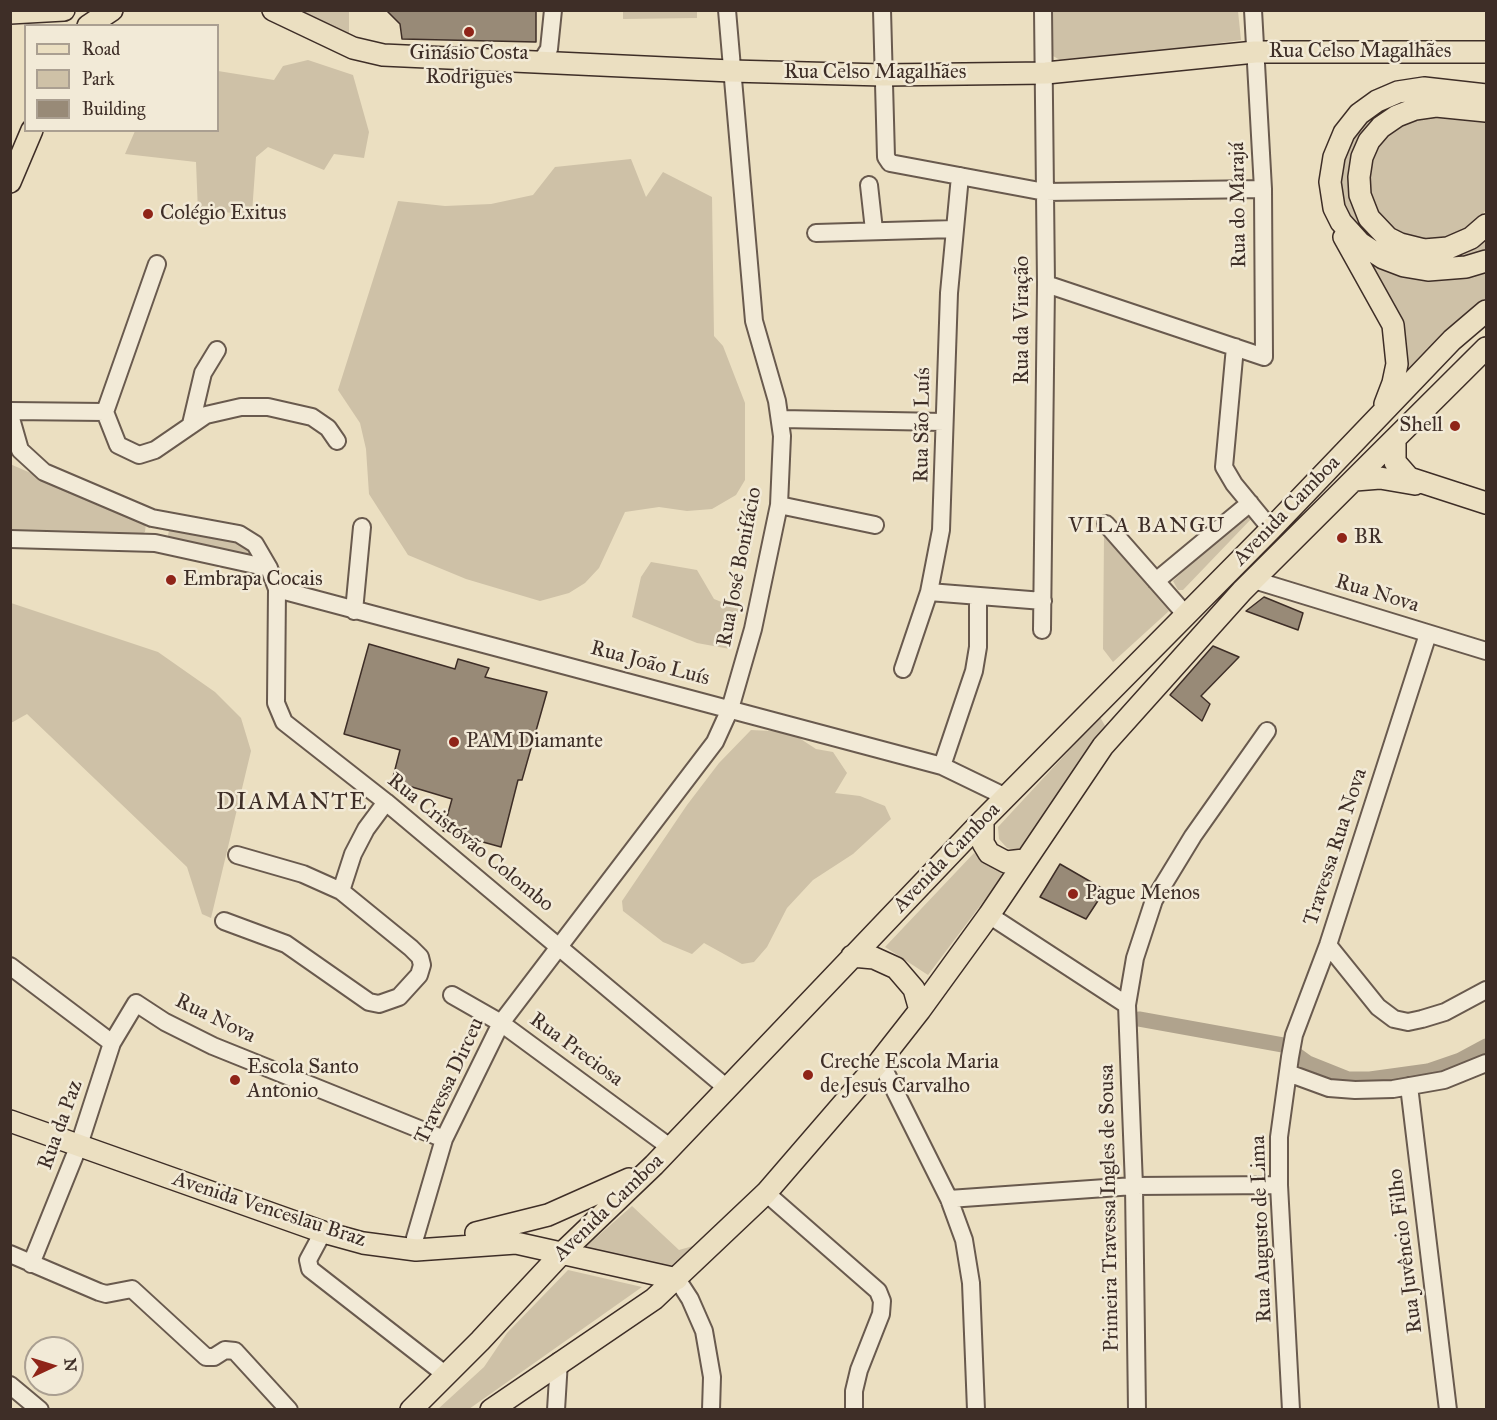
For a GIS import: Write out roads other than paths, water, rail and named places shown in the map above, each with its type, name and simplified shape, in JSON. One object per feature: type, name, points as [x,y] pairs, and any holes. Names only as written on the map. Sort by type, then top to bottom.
[{"type":"main road","points":[[10,13],[64,10]]},
{"type":"main road","points":[[91,24],[111,10]]},
{"type":"main road","name":"Rua Celso Magalhães","points":[[273,10],[353,48],[383,55],[731,71],[883,75],[1046,73],[1255,52],[1486,52]]},
{"type":"main road","points":[[1378,416],[1393,383],[1397,355],[1395,337],[1389,314],[1342,234],[1334,208],[1330,182],[1334,157],[1344,133],[1368,107],[1398,92],[1424,88],[1486,95]]},
{"type":"main road","points":[[1486,111],[1436,106],[1415,109],[1397,116],[1381,127],[1369,141],[1362,157],[1359,177],[1362,203],[1369,218],[1388,238],[1400,244],[1424,250],[1448,248],[1471,238],[1486,225]]},
{"type":"main road","points":[[10,182],[31,132]]},
{"type":"main road","points":[[1334,208],[1353,238],[1393,263],[1428,270],[1467,267],[1486,261]]},
{"type":"main road","name":"Avenida Camboa","points":[[411,1410],[480,1341],[561,1254],[671,1148],[983,820],[1271,529],[1452,340],[1486,311]]},
{"type":"main road","name":"Avenida Camboa","points":[[491,1410],[654,1299],[766,1193],[880,1061],[920,1010],[989,915],[1103,746],[1254,580],[1477,360],[1486,348]]},
{"type":"main road","points":[[1395,439],[1392,451],[1397,468],[1409,478],[1430,487],[1486,503]]},
{"type":"main road","points":[[1355,480],[1380,478],[1430,487]]},
{"type":"main road","points":[[1456,495],[1486,509]]},
{"type":"main road","points":[[983,820],[983,843],[989,853],[1006,862],[1024,860]]},
{"type":"main road","points":[[852,956],[874,958],[896,968],[914,988],[920,1010]]},
{"type":"main road","name":"Avenida Venceslau Braz","points":[[10,1108],[81,1140],[323,1232],[363,1243],[516,1243],[676,1279]]},
{"type":"main road","name":"Avenida Venceslau Braz","points":[[10,1121],[81,1140],[324,1221],[416,1244],[471,1234],[548,1215],[606,1191],[654,1165]]},
{"type":"main road","points":[[425,1410],[465,1368],[480,1341]]},
{"type":"street","points":[[540,63],[549,49],[553,10]]},
{"type":"street","name":"Rua José Bonifácio","points":[[561,947],[704,758],[730,709],[753,629],[779,505],[781,419],[754,321],[727,10]]},
{"type":"street","points":[[882,10],[886,157],[890,163],[899,167],[1045,192],[1263,189]]},
{"type":"street","name":"Rua da Viração","points":[[1042,630],[1046,284],[1046,73],[1043,10]]},
{"type":"street","name":"Rua do Marajá","points":[[1235,347],[1264,357],[1263,189],[1253,10]]},
{"type":"street","name":"Rua São Luís","points":[[903,669],[928,592],[941,530],[949,293],[960,176]]},
{"type":"street","points":[[869,185],[874,230]]},
{"type":"street","points":[[816,233],[955,229]]},
{"type":"street","points":[[157,264],[105,412],[118,445],[139,455],[155,450],[191,424],[221,411],[268,407],[312,417],[328,428],[337,441]]},
{"type":"street","points":[[1046,284],[1235,347],[1224,467],[1271,529]]},
{"type":"street","points":[[191,424],[203,373],[217,350]]},
{"type":"street","points":[[105,412],[10,413],[20,450],[44,472],[162,520],[240,534],[255,544],[269,568],[277,589]]},
{"type":"street","points":[[781,419],[944,422]]},
{"type":"street","points":[[1156,581],[1250,503]]},
{"type":"street","points":[[779,505],[875,525]]},
{"type":"street","points":[[155,543],[162,520]]},
{"type":"street","points":[[1106,524],[1186,615]]},
{"type":"street","points":[[354,610],[362,527]]},
{"type":"street","points":[[10,538],[155,543],[269,568]]},
{"type":"street","name":"Rua Nova","points":[[1254,580],[1486,651]]},
{"type":"street","name":"Rua João Luís","points":[[277,589],[942,766],[1006,797]]},
{"type":"street","name":"Rua Cristóvão Colombo","points":[[277,589],[276,703],[279,714],[290,728],[386,802],[728,1089]]},
{"type":"street","points":[[928,592],[1043,602]]},
{"type":"street","points":[[942,766],[974,671],[978,647],[978,598]]},
{"type":"street","name":"Travessa Rua Nova","points":[[1290,1057],[1428,633]]},
{"type":"street","name":"Primeira Travessa Ingles de Sousa","points":[[1137,1410],[1134,1186],[1127,1005],[1142,930],[1154,900],[1193,836],[1267,731]]},
{"type":"street","points":[[341,891],[353,854],[366,829],[386,802]]},
{"type":"street","points":[[224,921],[286,944],[369,1002],[379,1004],[399,997],[419,975],[422,966],[420,957],[341,891],[313,878],[237,855]]},
{"type":"street","points":[[989,915],[1127,1005]]},
{"type":"street","points":[[1328,945],[1378,1007],[1394,1019],[1408,1022],[1445,1012],[1486,990]]},
{"type":"street","name":"Travessa Dirceu","points":[[416,1244],[444,1139],[501,1023],[561,947]]},
{"type":"street","points":[[10,966],[112,1043]]},
{"type":"street","name":"Rua Preciosa","points":[[452,995],[501,1023],[671,1148]]},
{"type":"street","name":"Rua Nova","points":[[136,1003],[213,1047],[444,1139]]},
{"type":"street","name":"Rua da Paz","points":[[31,1264],[81,1140],[112,1043],[136,1003]]},
{"type":"street","points":[[1290,1057],[1329,1088],[1355,1090],[1409,1086],[1444,1080],[1486,1063]]},
{"type":"street","name":"Rua Augusto de Lima","points":[[1290,1057],[1280,1137],[1279,1185],[1291,1410]]},
{"type":"street","points":[[880,1061],[949,1199],[964,1240],[971,1283],[976,1410]]},
{"type":"street","name":"Rua Juvêncio Filho","points":[[1409,1086],[1448,1410]]},
{"type":"street","points":[[949,1199],[1134,1186],[1279,1185]]},
{"type":"street","points":[[766,1193],[878,1291],[882,1301],[881,1314],[859,1370],[854,1391],[855,1410]]},
{"type":"street","points":[[323,1232],[308,1260],[310,1269],[446,1375]]},
{"type":"street","points":[[10,1254],[99,1292],[106,1294],[128,1288],[138,1292],[206,1357],[214,1357],[225,1350],[235,1351],[289,1410]]},
{"type":"street","points":[[676,1279],[690,1299],[704,1331],[712,1377],[711,1410]]},
{"type":"street","points":[[556,1410],[560,1361]]},
{"type":"street","points":[[10,1385],[30,1406]]},
{"type":"waterway","points":[[1139,1019],[1283,1045],[1308,1063],[1348,1079],[1370,1079],[1428,1071],[1460,1060],[1486,1046]]},
{"type":"place","name":"Ginásio Costa Rodrigues","points":[[469,32]]},
{"type":"place","name":"Colégio Exitus","points":[[148,214]]},
{"type":"place","name":"Shell","points":[[1455,426]]},
{"type":"place","name":"BR","points":[[1342,538]]},
{"type":"place","name":"Embrapa Cocais","points":[[171,580]]},
{"type":"place","name":"PAM Diamante","points":[[454,742]]},
{"type":"place","name":"Pague Menos","points":[[1073,894]]},
{"type":"place","name":"Creche Escola Maria de Jesus Carvalho","points":[[808,1075]]},
{"type":"place","name":"Escola Santo Antonio","points":[[235,1080]]},
{"type":"district","name":"VILA BANGU","points":[[1147,527]]},
{"type":"district","name":"DIAMANTE","points":[[292,803]]}]
